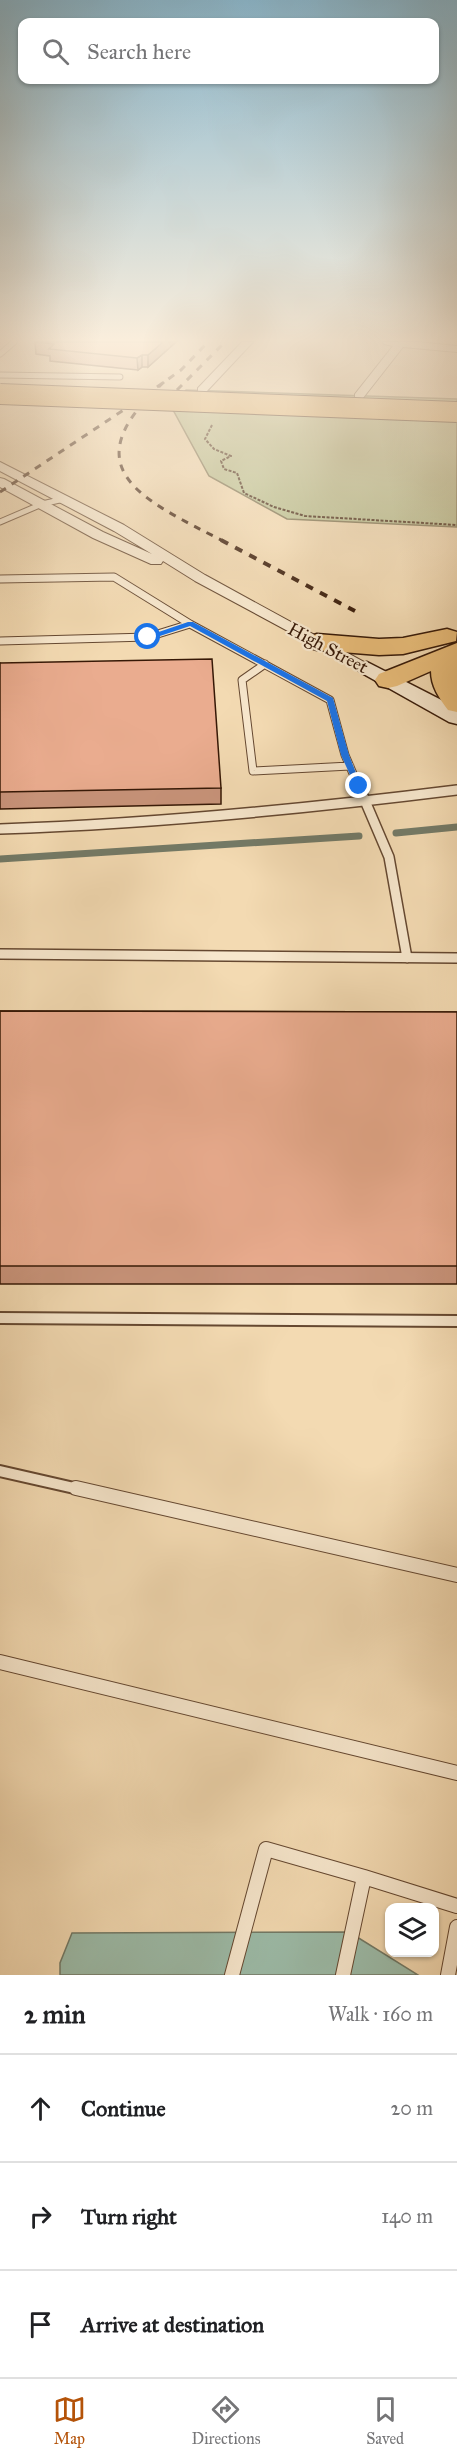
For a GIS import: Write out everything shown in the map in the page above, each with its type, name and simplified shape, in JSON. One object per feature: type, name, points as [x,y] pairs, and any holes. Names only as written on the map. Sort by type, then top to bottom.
[{"type":"highway","points":[[317,642],[379,647],[454,643]]},
{"type":"highway","points":[[377,674],[454,643]]},
{"type":"highway","points":[[454,643],[443,676],[457,704]]},
{"type":"street","name":"High Street","points":[[0,466],[136,537],[200,578],[457,717]]},
{"type":"street","name":"High Street","points":[[0,482],[136,552],[200,578]]},
{"type":"lane","points":[[0,522],[42,504],[64,499]]},
{"type":"lane","points":[[0,579],[114,577],[190,624],[330,700],[350,766],[389,857],[406,958]]},
{"type":"lane","points":[[0,640],[148,637],[190,624]]},
{"type":"lane","points":[[265,664],[242,680],[253,771],[350,766]]},
{"type":"lane","points":[[0,829],[98,827],[284,812],[457,790]]},
{"type":"lane","points":[[0,954],[457,958]]},
{"type":"lane","points":[[0,1318],[457,1321]]},
{"type":"lane","points":[[0,1471],[457,1575]]},
{"type":"lane","points":[[0,1662],[457,1773]]},
{"type":"lane","points":[[232,1975],[266,1849],[457,1906]]},
{"type":"lane","points":[[343,1975],[364,1877]]},
{"type":"lane","points":[[448,1975],[457,1927]]},
{"type":"path","points":[[207,434],[205,439],[214,449],[231,456],[220,461],[224,469],[237,473],[244,493],[284,512],[305,516],[457,525]]},
{"type":"green space","points":[[186,434],[457,434],[457,527],[287,519],[209,476]]},
{"type":"shaded area","points":[[349,1932],[385,1954],[385,1957],[389,1957],[418,1975],[60,1975],[60,1963],[72,1933]]},
{"type":"building","points":[[212,659],[221,788],[0,792],[0,663]]},
{"type":"building","points":[[0,1011],[457,1012],[457,1266],[0,1266]]},
{"type":"waterway","points":[[396,833],[457,827]]},
{"type":"waterway","points":[[0,859],[359,836]]},
{"type":"railway","points":[[0,492],[87,434]]},
{"type":"railway","points":[[124,434],[120,460],[128,479],[144,496],[223,541]]},
{"type":"railway","points":[[221,540],[355,611]]},
{"type":"route","points":[[148,637],[190,624],[330,700],[345,755],[359,786]]}]
